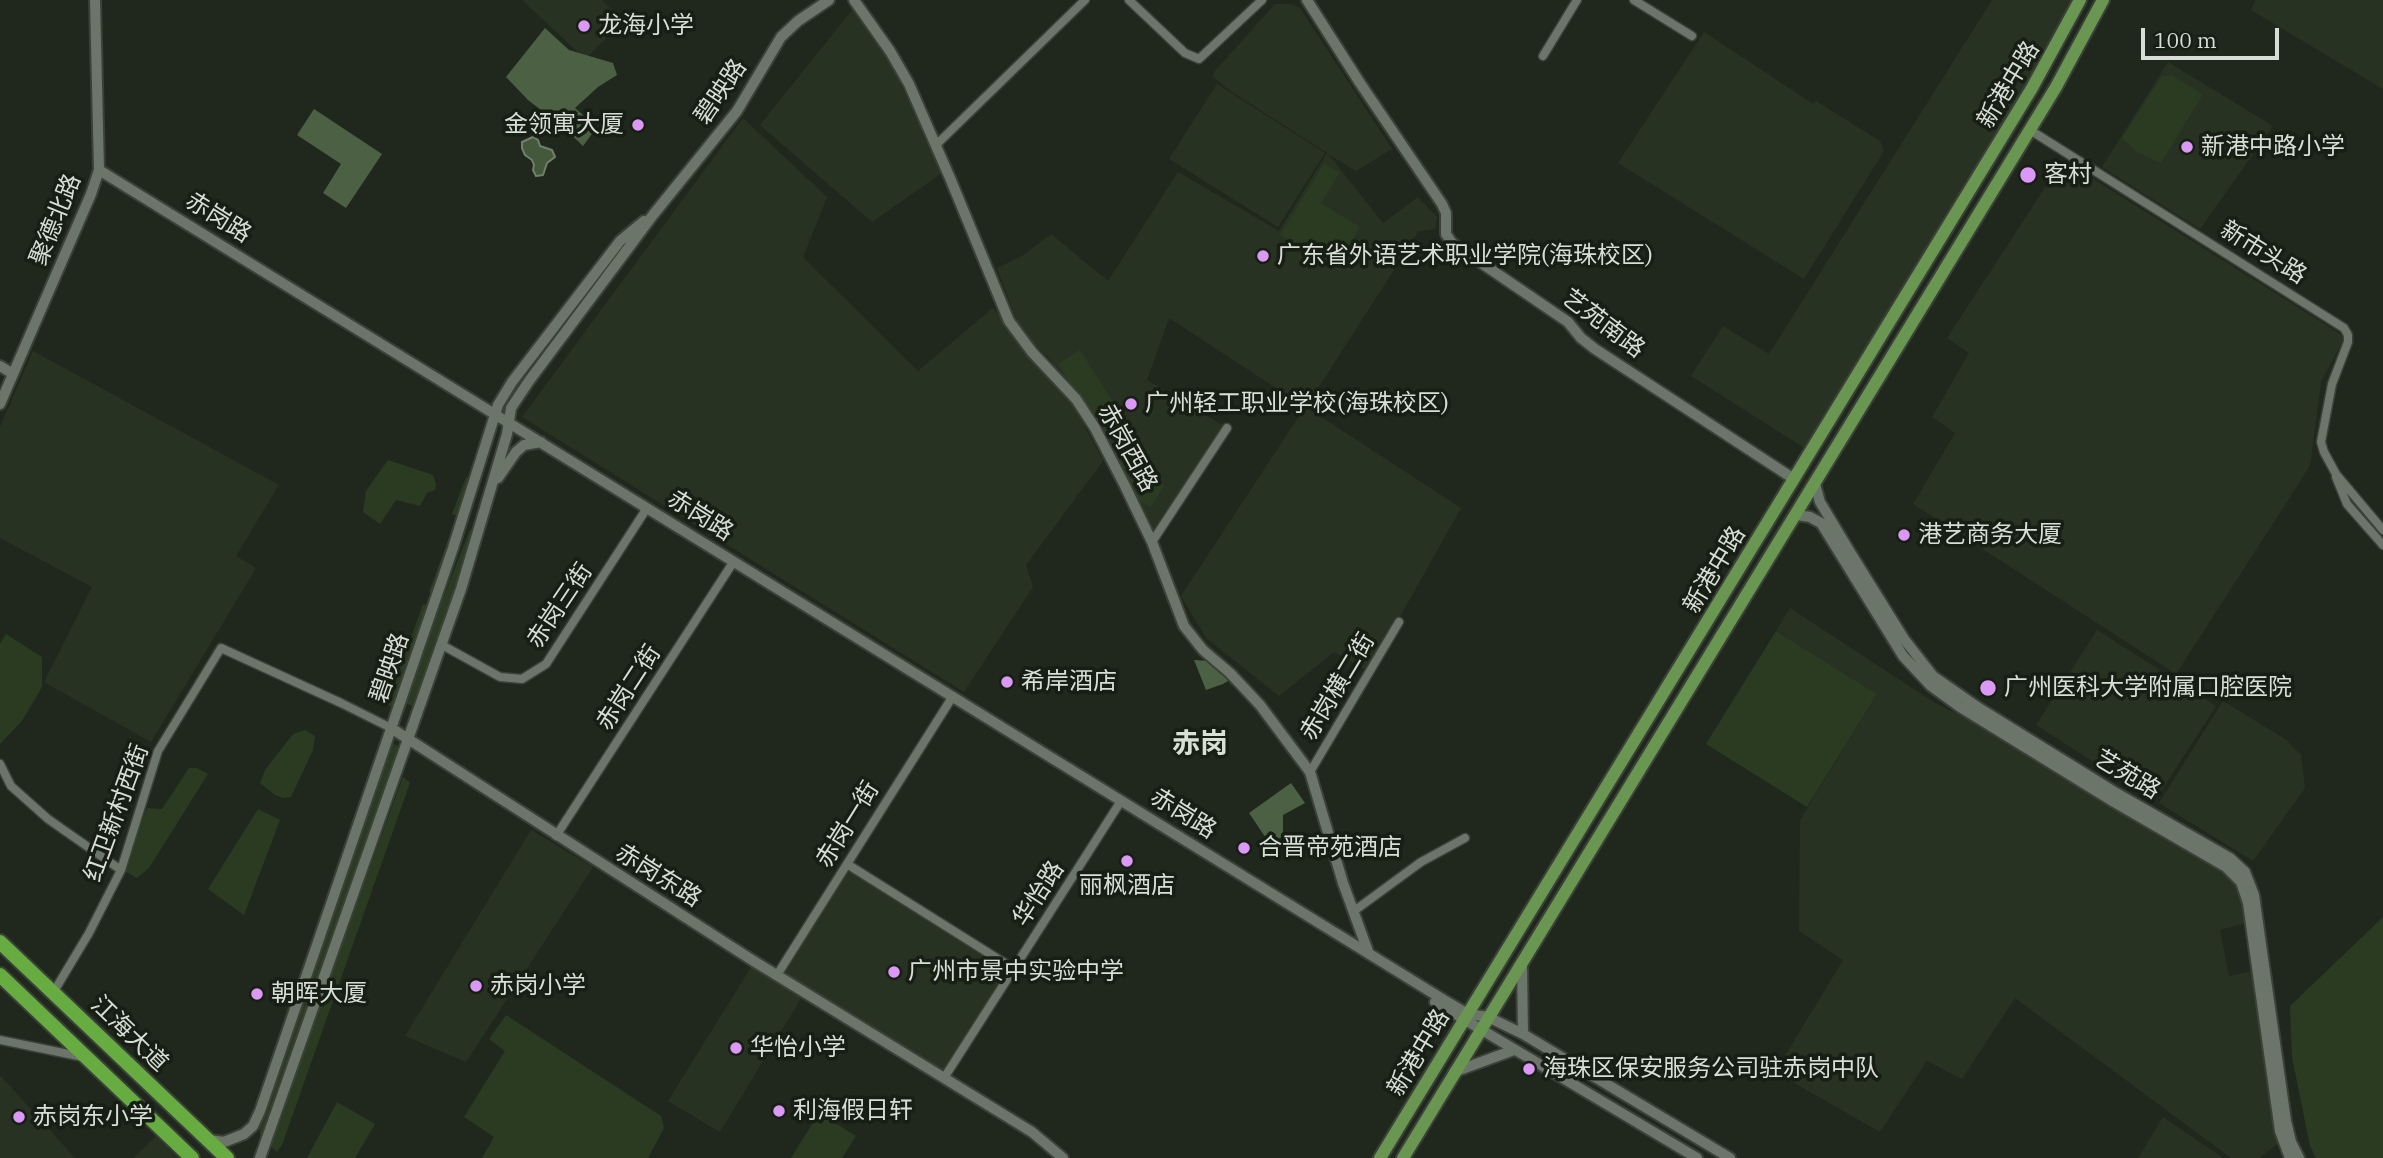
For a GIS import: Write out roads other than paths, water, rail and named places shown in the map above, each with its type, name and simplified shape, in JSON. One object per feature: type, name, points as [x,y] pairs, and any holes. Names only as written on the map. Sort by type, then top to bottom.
[{"type":"highway","name":"江海大道","points":[[0,942],[227,1158]]},
{"type":"highway","name":"江海大道","points":[[0,975],[192,1158]]},
{"type":"main road","name":"新港中路","points":[[1380,1158],[2037,80],[2080,0]]},
{"type":"main road","name":"新港中路","points":[[1403,1158],[2067,69],[2103,0]]},
{"type":"street","name":"聚德北路","points":[[0,404],[99,170],[95,0]]},
{"type":"street","name":"碧映路","points":[[260,1158],[442,645],[473,551],[511,408],[653,215],[737,111],[781,37],[798,21],[829,0]]},
{"type":"street","name":"赤岗西路","points":[[854,0],[890,51],[909,84],[1009,321],[1032,352],[1066,386],[1088,418],[1152,542],[1175,603],[1192,638],[1260,705],[1310,772],[1369,954]]},
{"type":"street","points":[[936,145],[1086,0]]},
{"type":"street","points":[[1129,0],[1185,53],[1199,59],[1262,0]]},
{"type":"street","name":"艺苑南路","points":[[1306,0],[1442,204],[1446,213],[1446,234],[1452,243],[1568,322],[1581,338],[1595,349],[1794,479]]},
{"type":"street","points":[[1543,56],[1577,0]]},
{"type":"street","points":[[1634,0],[1692,36]]},
{"type":"street","name":"新市头路","points":[[2030,130],[2344,328],[2348,335],[2347,342],[2332,384],[2321,442],[2336,474],[2383,530]]},
{"type":"street","name":"赤岗路","points":[[99,170],[1369,954],[1466,1017],[1480,1030],[1697,1158]]},
{"type":"street","name":"碧映路","points":[[206,1140],[234,1140],[253,1126],[260,1111],[462,521],[495,414],[512,382],[620,241],[631,229],[653,215]]},
{"type":"street","points":[[0,366],[13,374]]},
{"type":"street","points":[[1152,542],[1227,428]]},
{"type":"street","points":[[489,492],[516,452],[530,442],[541,442]]},
{"type":"street","name":"新市头路","points":[[2336,474],[2337,484],[2347,505],[2383,545]]},
{"type":"street","name":"艺苑路","points":[[1815,484],[1820,502],[1850,552],[1910,648],[1933,676],[1969,702],[2113,791],[2230,858],[2245,872],[2251,884],[2256,909],[2286,1121],[2291,1142],[2299,1158]]},
{"type":"street","name":"赤岗三街","points":[[442,645],[500,677],[522,679],[546,664],[647,508]]},
{"type":"street","name":"艺苑路","points":[[1797,515],[1810,517],[1821,523],[1903,656],[1942,694],[2114,802],[2226,867],[2241,882],[2250,915],[2280,1131],[2290,1158]]},
{"type":"street","name":"赤岗二街","points":[[556,836],[734,561]]},
{"type":"street","name":"赤岗横二街","points":[[1310,772],[1398,621]]},
{"type":"street","name":"赤岗东路","points":[[221,648],[391,728],[776,975],[1032,1132],[1063,1158]]},
{"type":"street","name":"红卫新村西街","points":[[54,993],[121,870],[158,751],[221,648]]},
{"type":"street","name":"赤岗一街","points":[[776,975],[953,696]]},
{"type":"street","points":[[0,764],[11,786],[48,819],[121,870]]},
{"type":"street","name":"华怡路","points":[[944,1078],[1121,801]]},
{"type":"street","points":[[1354,911],[1421,862],[1465,838]]},
{"type":"street","points":[[847,864],[1014,969]]},
{"type":"street","name":"赤岗路","points":[[1279,899],[1311,924],[1466,1017],[1489,1017],[1522,1034],[1730,1158]]},
{"type":"street","points":[[1522,963],[1522,1034]]},
{"type":"street","points":[[0,1040],[86,1058]]},
{"type":"street","points":[[1454,1072],[1514,1050]]},
{"type":"place","name":"龙海小学","points":[[584,26]]},
{"type":"place","name":"金领寓大厦","points":[[638,125]]},
{"type":"place","name":"新港中路小学","points":[[2187,147]]},
{"type":"place","name":"客村","points":[[2028,175]]},
{"type":"place","name":"广东省外语艺术职业学院(海珠校区)","points":[[1263,256]]},
{"type":"place","name":"广州轻工职业学校(海珠校区)","points":[[1131,404]]},
{"type":"place","name":"港艺商务大厦","points":[[1904,535]]},
{"type":"place","name":"希岸酒店","points":[[1007,682]]},
{"type":"place","name":"广州医科大学附属口腔医院","points":[[1988,688]]},
{"type":"place","name":"合晋帝苑酒店","points":[[1244,848]]},
{"type":"place","name":"丽枫酒店","points":[[1127,861]]},
{"type":"place","name":"广州市景中实验中学","points":[[894,972]]},
{"type":"place","name":"赤岗小学","points":[[476,986]]},
{"type":"place","name":"朝晖大厦","points":[[257,994]]},
{"type":"place","name":"华怡小学","points":[[736,1048]]},
{"type":"place","name":"海珠区保安服务公司驻赤岗中队","points":[[1529,1069]]},
{"type":"place","name":"利海假日轩","points":[[779,1111]]},
{"type":"place","name":"赤岗东小学","points":[[19,1117]]},
{"type":"district","name":"赤岗","points":[[1200,745]]}]
